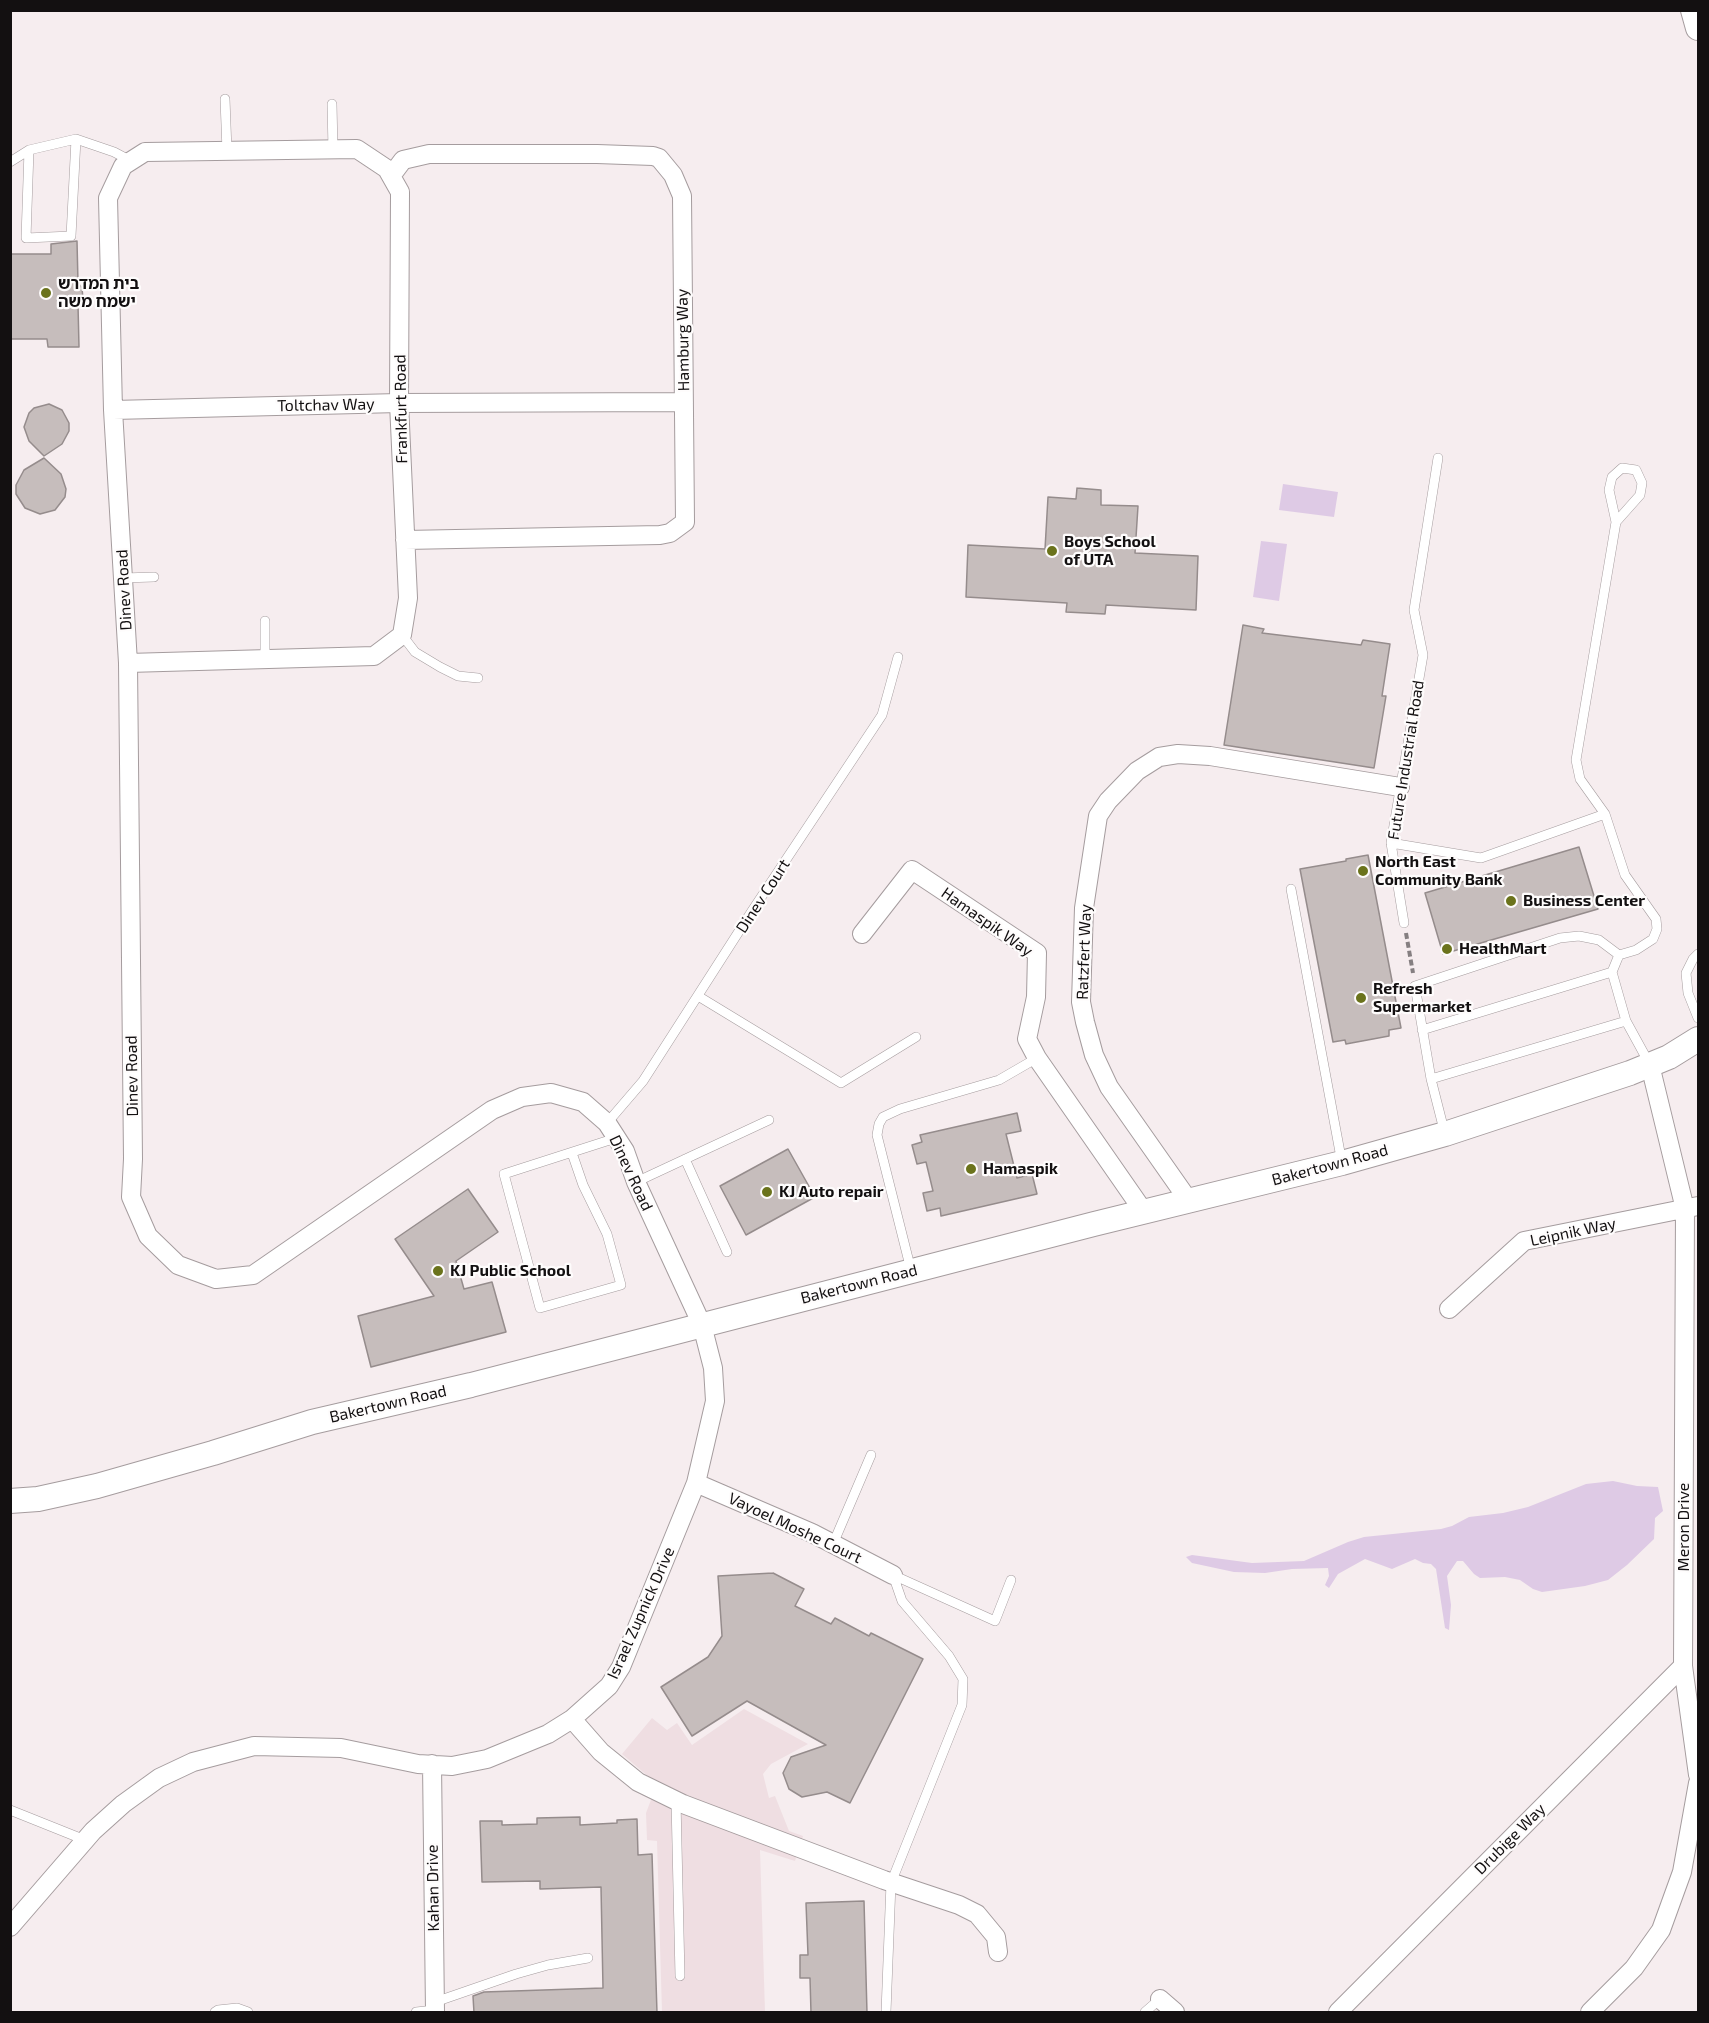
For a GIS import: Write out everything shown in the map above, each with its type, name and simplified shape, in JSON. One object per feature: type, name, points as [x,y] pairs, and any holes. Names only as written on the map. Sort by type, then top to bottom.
[{"type":"street","points":[[1693,10],[1698,28]]},
{"type":"street","points":[[131,161],[145,152],[357,149],[387,169],[391,176]]},
{"type":"street","name":"Hamburg Way","points":[[391,176],[403,160],[429,154],[653,156],[659,158],[672,175],[682,196],[685,522],[670,533],[660,536],[405,540]]},
{"type":"street","name":"Dinev Road","points":[[131,161],[123,166],[108,198],[113,410],[128,663],[133,1159],[131,1197],[148,1236],[178,1265],[216,1279],[252,1275],[492,1110],[522,1097],[551,1093],[583,1102],[612,1131],[625,1151],[636,1182],[702,1325]]},
{"type":"street","name":"Frankfurt Road","points":[[391,176],[400,192],[399,403],[408,598],[402,635]]},
{"type":"street","name":"Toltchav Way","points":[[113,410],[399,403],[684,402]]},
{"type":"street","points":[[128,663],[374,656],[402,635]]},
{"type":"street","name":"Ratzfert Way","points":[[1189,1201],[1109,1087],[1094,1055],[1081,1002],[1084,908],[1098,816],[1114,794],[1137,771],[1159,757],[1178,754],[1210,756],[1400,787]]},
{"type":"street","name":"Hamaspik Way","points":[[862,934],[912,870],[1036,953],[1036,997],[1027,1039],[1037,1058],[1144,1212]]},
{"type":"street","name":"Bakertown Road","points":[[10,1501],[38,1498],[97,1486],[312,1422],[483,1382],[911,1270],[1342,1163],[1445,1134],[1650,1065],[1670,1057],[1698,1039]]},
{"type":"street","name":"Meron Drive","points":[[1650,1065],[1692,1208],[1691,1670],[1698,1775]]},
{"type":"street","name":"Leipnik Way","points":[[1449,1309],[1524,1242],[1692,1208]]},
{"type":"street","name":"Israel Zupnick Drive","points":[[12,1923],[85,1840],[123,1804],[159,1778],[193,1762],[254,1746],[341,1748],[418,1764],[452,1766],[488,1760],[548,1734],[572,1719],[609,1686],[621,1667],[696,1484],[715,1401],[714,1368],[702,1325]]},
{"type":"street","name":"Vayoel Moshe Court","points":[[696,1484],[833,1544],[893,1575]]},
{"type":"street","name":"Drubige Way","points":[[1338,2013],[1691,1670]]},
{"type":"street","points":[[572,1719],[601,1752],[638,1782],[676,1801],[891,1883],[959,1905],[976,1914],[996,1937],[998,1952]]},
{"type":"street","name":"Kahan Drive","points":[[432,1764],[435,2008]]},
{"type":"street","points":[[1590,2013],[1634,1968],[1661,1930],[1682,1872],[1698,1783]]},
{"type":"street","points":[[1160,1999],[1174,2013]]},
{"type":"lane","points":[[225,99],[227,151]]},
{"type":"lane","points":[[332,104],[333,150]]},
{"type":"lane","points":[[29,150],[26,238],[71,236],[76,140]]},
{"type":"lane","points":[[10,162],[29,150],[76,140],[114,152],[131,161]]},
{"type":"lane","name":"Future Industrial Road","points":[[1404,923],[1391,843],[1423,655],[1414,610],[1438,458]]},
{"type":"lane","points":[[1616,522],[1640,495],[1642,483],[1636,470],[1622,468],[1611,477],[1609,490],[1616,522],[1576,760],[1580,780],[1605,814],[1625,875],[1656,919],[1657,929],[1653,939],[1636,950],[1619,955]]},
{"type":"lane","points":[[123,578],[154,577]]},
{"type":"lane","points":[[265,659],[266,621]]},
{"type":"lane","points":[[402,635],[416,652],[440,667],[458,676],[478,678]]},
{"type":"lane","name":"Dinev Court","points":[[612,1131],[882,715],[898,657]]},
{"type":"lane","points":[[1391,843],[1481,858],[1605,814]]},
{"type":"lane","points":[[1291,889],[1342,1163]]},
{"type":"lane","points":[[1445,1134],[1431,1079],[1415,986],[1560,938],[1579,936],[1599,940],[1619,955]]},
{"type":"lane","points":[[1698,954],[1686,973],[1689,993],[1698,1018]]},
{"type":"lane","points":[[1619,955],[1612,972],[1626,1021],[1650,1065]]},
{"type":"lane","points":[[1422,1030],[1612,972]]},
{"type":"lane","points":[[698,996],[840,1083],[916,1037]]},
{"type":"lane","points":[[1431,1079],[1626,1021]]},
{"type":"lane","points":[[911,1270],[878,1135],[879,1124],[883,1117],[900,1109],[999,1080],[1037,1058]]},
{"type":"lane","points":[[636,1182],[769,1120]]},
{"type":"lane","points":[[572,1153],[583,1185],[607,1234],[621,1285],[540,1308],[504,1174],[572,1153],[612,1131]]},
{"type":"lane","points":[[685,1159],[728,1252]]},
{"type":"lane","points":[[833,1544],[871,1455]]},
{"type":"lane","points":[[893,1575],[995,1622],[1011,1580]]},
{"type":"lane","points":[[886,2013],[891,1883],[962,1705],[963,1679],[949,1656],[902,1601],[893,1575]]},
{"type":"lane","points":[[676,1801],[680,1976]]},
{"type":"lane","points":[[10,1810],[85,1840]]},
{"type":"lane","points":[[416,2013],[435,2008],[516,1974],[548,1965],[588,1958]]},
{"type":"lane","points":[[1145,2013],[1160,1999]]},
{"type":"lane","points":[[215,2013],[218,2010],[237,2008],[248,2013]]},
{"type":"path","points":[[1404,923],[1415,986]]},
{"type":"shaded area","points":[[1283,484],[1338,492],[1334,517],[1279,510]]},
{"type":"shaded area","points":[[1261,541],[1287,544],[1279,601],[1253,597]]},
{"type":"shaded area","points":[[1613,1481],[1658,1487],[1663,1511],[1655,1518],[1654,1539],[1627,1565],[1608,1580],[1542,1592],[1520,1580],[1505,1577],[1480,1578],[1463,1561],[1457,1561],[1447,1576],[1451,1605],[1449,1630],[1445,1628],[1436,1569],[1431,1564],[1415,1559],[1392,1569],[1365,1559],[1338,1574],[1329,1588],[1325,1585],[1329,1576],[1328,1568],[1292,1569],[1265,1573],[1234,1572],[1192,1563],[1186,1557],[1192,1555],[1252,1563],[1304,1561],[1364,1537],[1441,1529],[1469,1517],[1528,1507],[1586,1484]]},
{"type":"shaded area","points":[[744,1709],[808,1744],[771,1764],[763,1774],[769,1798],[775,1796],[789,1831],[803,1836],[795,1861],[760,1850],[765,2012],[662,2012],[657,1841],[647,1840],[646,1813],[657,1784],[622,1754],[652,1718],[667,1730],[677,1723],[692,1745]]},
{"type":"building","name":"בית המדרש ישמח משה","points":[[77,241],[78,283],[82,288],[83,299],[78,305],[79,347],[48,347],[47,339],[10,339],[10,254],[51,254],[51,244]]},
{"type":"building","points":[[49,404],[62,410],[69,423],[69,431],[62,444],[44,456],[29,441],[24,427],[29,413],[34,408]]},
{"type":"building","points":[[44,458],[61,474],[66,489],[65,497],[55,510],[40,514],[25,508],[16,494],[16,485],[24,470]]},
{"type":"building","name":"Boys School of UTA","points":[[1077,488],[1101,490],[1101,505],[1138,506],[1135,553],[1198,556],[1196,610],[1106,605],[1105,614],[1066,612],[1067,603],[966,597],[968,545],[1045,549],[1048,497],[1076,499]]},
{"type":"building","points":[[1243,625],[1264,629],[1262,633],[1361,645],[1363,640],[1390,644],[1382,696],[1386,696],[1374,768],[1224,745]]},
{"type":"building","name":"Business Center","points":[[1579,847],[1598,909],[1443,954],[1425,893]]},
{"type":"building","points":[[1368,855],[1401,1028],[1389,1030],[1389,1036],[1346,1044],[1345,1040],[1333,1042],[1300,869]]},
{"type":"building","name":"Hamaspik","points":[[1017,1113],[1021,1131],[1006,1134],[1017,1178],[1032,1174],[1037,1194],[941,1216],[940,1208],[927,1211],[923,1193],[933,1191],[926,1162],[917,1164],[912,1145],[922,1142],[920,1135]]},
{"type":"building","name":"KJ Auto repair","points":[[788,1149],[815,1197],[746,1235],[720,1186]]},
{"type":"building","name":"KJ Public School","points":[[468,1189],[498,1232],[456,1261],[464,1289],[492,1282],[506,1332],[371,1367],[358,1316],[434,1296],[395,1239]]},
{"type":"building","points":[[773,1573],[804,1589],[795,1606],[831,1624],[835,1618],[869,1636],[871,1633],[923,1659],[850,1803],[827,1792],[802,1797],[789,1789],[783,1773],[791,1757],[826,1745],[747,1701],[692,1736],[661,1687],[708,1657],[722,1636],[718,1576]]},
{"type":"building","points":[[580,1817],[580,1825],[617,1823],[617,1820],[637,1819],[638,1855],[652,1854],[657,2013],[474,2013],[473,1996],[484,1992],[603,1988],[601,1887],[540,1889],[540,1881],[482,1882],[480,1821],[502,1821],[502,1825],[537,1824],[537,1818]]},
{"type":"building","points":[[864,1901],[867,2013],[811,2013],[810,1978],[800,1978],[800,1955],[808,1955],[806,1903]]},
{"type":"place","name":"בית המדרש ישמח משה","points":[[46,293]]},
{"type":"place","name":"Boys School of UTA","points":[[1052,551]]},
{"type":"place","name":"North East Community Bank","points":[[1363,871]]},
{"type":"place","name":"Business Center","points":[[1511,901]]},
{"type":"place","name":"HealthMart","points":[[1447,949]]},
{"type":"place","name":"Refresh Supermarket","points":[[1361,998]]},
{"type":"place","name":"Hamaspik","points":[[971,1169]]},
{"type":"place","name":"KJ Auto repair","points":[[767,1192]]},
{"type":"place","name":"KJ Public School","points":[[438,1271]]}]
